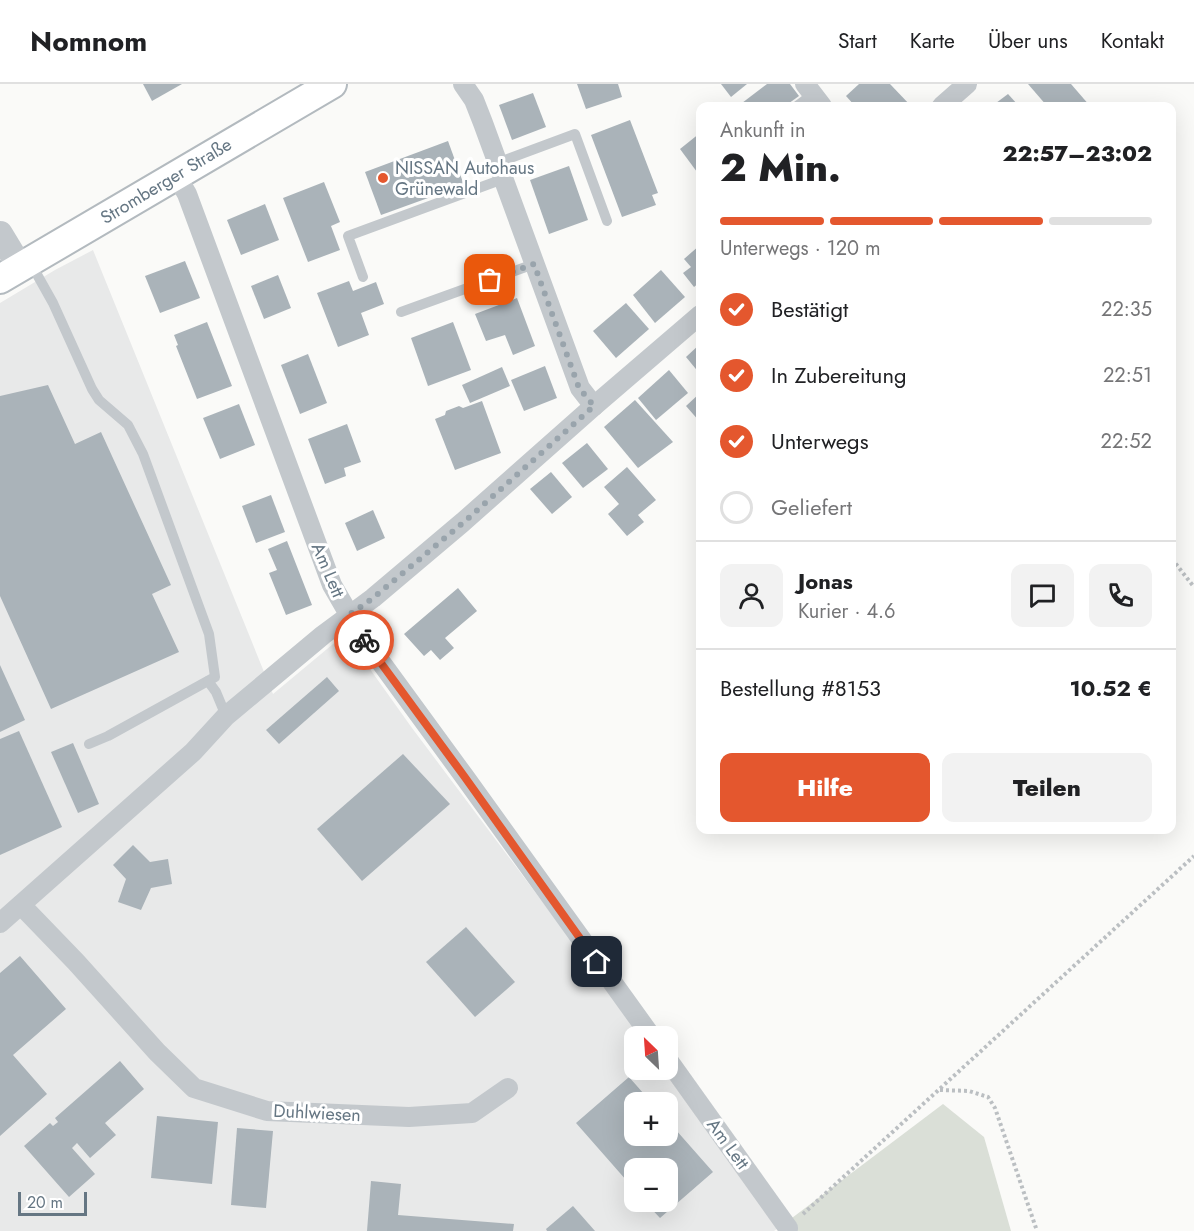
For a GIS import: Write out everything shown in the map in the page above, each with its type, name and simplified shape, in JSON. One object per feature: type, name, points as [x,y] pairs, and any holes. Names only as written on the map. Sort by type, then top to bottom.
[{"type":"main road","name":"Stromberger Straße","points":[[17,269],[332,84]]},
{"type":"street","points":[[463,84],[474,100],[579,388],[594,406]]},
{"type":"street","points":[[947,102],[967,84]]},
{"type":"street","name":"Am Lett","points":[[176,175],[188,194],[332,585],[361,635],[644,1026]]},
{"type":"street","points":[[0,234],[17,269]]},
{"type":"street","points":[[0,923],[193,752],[226,716],[464,522],[696,318]]},
{"type":"street","name":"Duhlwiesen","points":[[21,905],[157,1052],[194,1088],[267,1111],[409,1117],[472,1113],[508,1088]]},
{"type":"street","name":"Am Lett","points":[[678,1074],[788,1228]]},
{"type":"lane","points":[[363,277],[348,236],[500,171],[575,134],[607,221]]},
{"type":"lane","points":[[401,312],[534,264]]},
{"type":"lane","points":[[17,269],[53,303],[95,395],[128,425],[143,454],[209,634],[215,677],[108,736],[89,744]]},
{"type":"lane","points":[[208,681],[216,692],[226,716]]},
{"type":"path","points":[[1176,564],[1194,587]]},
{"type":"path","points":[[788,1228],[1194,856]]},
{"type":"path","points":[[939,1090],[969,1091],[988,1097],[995,1108],[1037,1231]]},
{"type":"shaded area","points":[[93,250],[273,694],[345,634],[412,728],[636,1026],[624,1026],[624,1080],[676,1080],[784,1224],[774,1231],[0,1231],[0,303]]},
{"type":"shaded area","points":[[943,1104],[984,1137],[1011,1231],[787,1231],[784,1224]]},
{"type":"building","points":[[143,84],[182,84],[152,101]]},
{"type":"building","points":[[577,84],[618,84],[622,97],[586,109]]},
{"type":"building","points":[[721,84],[747,84],[731,97]]},
{"type":"building","points":[[767,84],[790,84],[799,96],[791,102],[743,102]]},
{"type":"building","points":[[859,84],[890,84],[907,102],[851,102],[846,96]]},
{"type":"building","points":[[1028,84],[1071,84],[1087,102],[1044,102]]},
{"type":"building","points":[[533,93],[546,127],[512,140],[499,105]]},
{"type":"building","points":[[1008,94],[1015,102],[997,102]]},
{"type":"building","points":[[630,120],[658,193],[652,195],[656,205],[622,217],[591,135]]},
{"type":"building","points":[[696,136],[696,171],[680,149]]},
{"type":"building","points":[[448,141],[464,185],[381,215],[365,172]]},
{"type":"building","points":[[569,166],[588,220],[549,234],[530,180]]},
{"type":"building","points":[[324,182],[340,222],[331,226],[340,250],[308,262],[283,198]]},
{"type":"building","points":[[265,204],[279,240],[241,255],[227,220]]},
{"type":"building","points":[[696,248],[696,285],[694,287],[683,273],[691,267],[684,259]]},
{"type":"building","points":[[185,261],[200,298],[160,313],[145,276]]},
{"type":"building","points":[[661,270],[685,297],[655,323],[633,295]]},
{"type":"building","points":[[278,275],[291,308],[264,319],[251,286]]},
{"type":"building","points":[[349,281],[353,291],[376,282],[384,304],[361,313],[369,335],[338,347],[317,293]]},
{"type":"building","points":[[517,298],[535,346],[513,355],[505,335],[486,341],[475,314]]},
{"type":"building","points":[[626,303],[649,329],[616,358],[593,331]]},
{"type":"building","points":[[207,322],[232,386],[197,399],[176,346],[178,345],[174,335]]},
{"type":"building","points":[[453,322],[471,370],[428,386],[411,338]]},
{"type":"building","points":[[696,348],[696,369],[686,357]]},
{"type":"building","points":[[308,354],[327,403],[300,414],[281,365]]},
{"type":"building","points":[[545,366],[557,398],[524,411],[511,380]]},
{"type":"building","points":[[502,367],[510,386],[470,403],[462,385]]},
{"type":"building","points":[[669,370],[688,393],[656,420],[638,398]]},
{"type":"building","points":[[48,385],[75,444],[101,432],[171,585],[152,594],[179,652],[51,709],[0,596],[0,396]]},
{"type":"building","points":[[696,397],[696,417],[686,406]]},
{"type":"building","points":[[635,400],[673,442],[638,468],[604,427]]},
{"type":"building","points":[[482,401],[501,453],[455,470],[435,419],[459,406],[463,408]]},
{"type":"building","points":[[239,404],[255,445],[220,459],[203,418]]},
{"type":"building","points":[[347,424],[361,462],[344,468],[346,476],[325,484],[308,439]]},
{"type":"building","points":[[587,443],[608,469],[583,488],[562,463]]},
{"type":"building","points":[[627,467],[656,500],[638,515],[644,522],[627,536],[608,514],[619,504],[604,487]]},
{"type":"building","points":[[551,472],[572,497],[552,514],[530,489]]},
{"type":"building","points":[[271,495],[285,532],[256,543],[242,506]]},
{"type":"building","points":[[373,510],[385,538],[357,551],[345,523]]},
{"type":"building","points":[[287,541],[312,605],[286,615],[269,573],[277,570],[268,549]]},
{"type":"building","points":[[458,588],[477,611],[445,638],[454,648],[440,660],[431,650],[424,656],[404,634]]},
{"type":"building","points":[[0,665],[25,720],[0,732]]},
{"type":"building","points":[[327,677],[339,691],[279,744],[266,730]]},
{"type":"building","points":[[19,731],[62,827],[0,855],[0,739]]},
{"type":"building","points":[[73,743],[99,804],[78,813],[51,752]]},
{"type":"building","points":[[403,754],[450,804],[362,881],[317,829]]},
{"type":"building","points":[[133,845],[150,862],[168,859],[172,884],[151,888],[141,910],[118,902],[126,879],[113,865]]},
{"type":"building","points":[[466,927],[515,982],[475,1017],[426,962]]},
{"type":"building","points":[[20,956],[66,1009],[13,1055],[47,1094],[0,1136],[0,973]]},
{"type":"building","points":[[120,1061],[144,1089],[105,1123],[116,1135],[90,1158],[77,1143],[72,1148],[95,1174],[69,1197],[24,1146],[50,1123],[53,1126],[58,1122],[55,1118]]},
{"type":"building","points":[[626,1080],[632,1080],[642,1092],[624,1092],[624,1146],[678,1146],[678,1132],[713,1172],[678,1202],[678,1158],[624,1158],[624,1178],[576,1123]]},
{"type":"building","points":[[157,1116],[218,1122],[212,1184],[151,1178]]},
{"type":"building","points":[[237,1128],[273,1131],[266,1208],[231,1205]]},
{"type":"building","points":[[371,1181],[401,1184],[398,1215],[514,1224],[513,1231],[367,1231]]},
{"type":"building","points":[[573,1206],[595,1231],[547,1231],[546,1229]]},
{"type":"building","points":[[654,1212],[667,1212],[660,1218]]},
{"type":"way so far","points":[[364,640],[349,615],[373,598],[464,522],[594,406],[579,388],[534,264],[490,280]]},
{"type":"place","name":"NISSAN Autohaus Grünewald","points":[[383,178]]},
{"type":"route","points":[[364,640],[597,962]]}]
